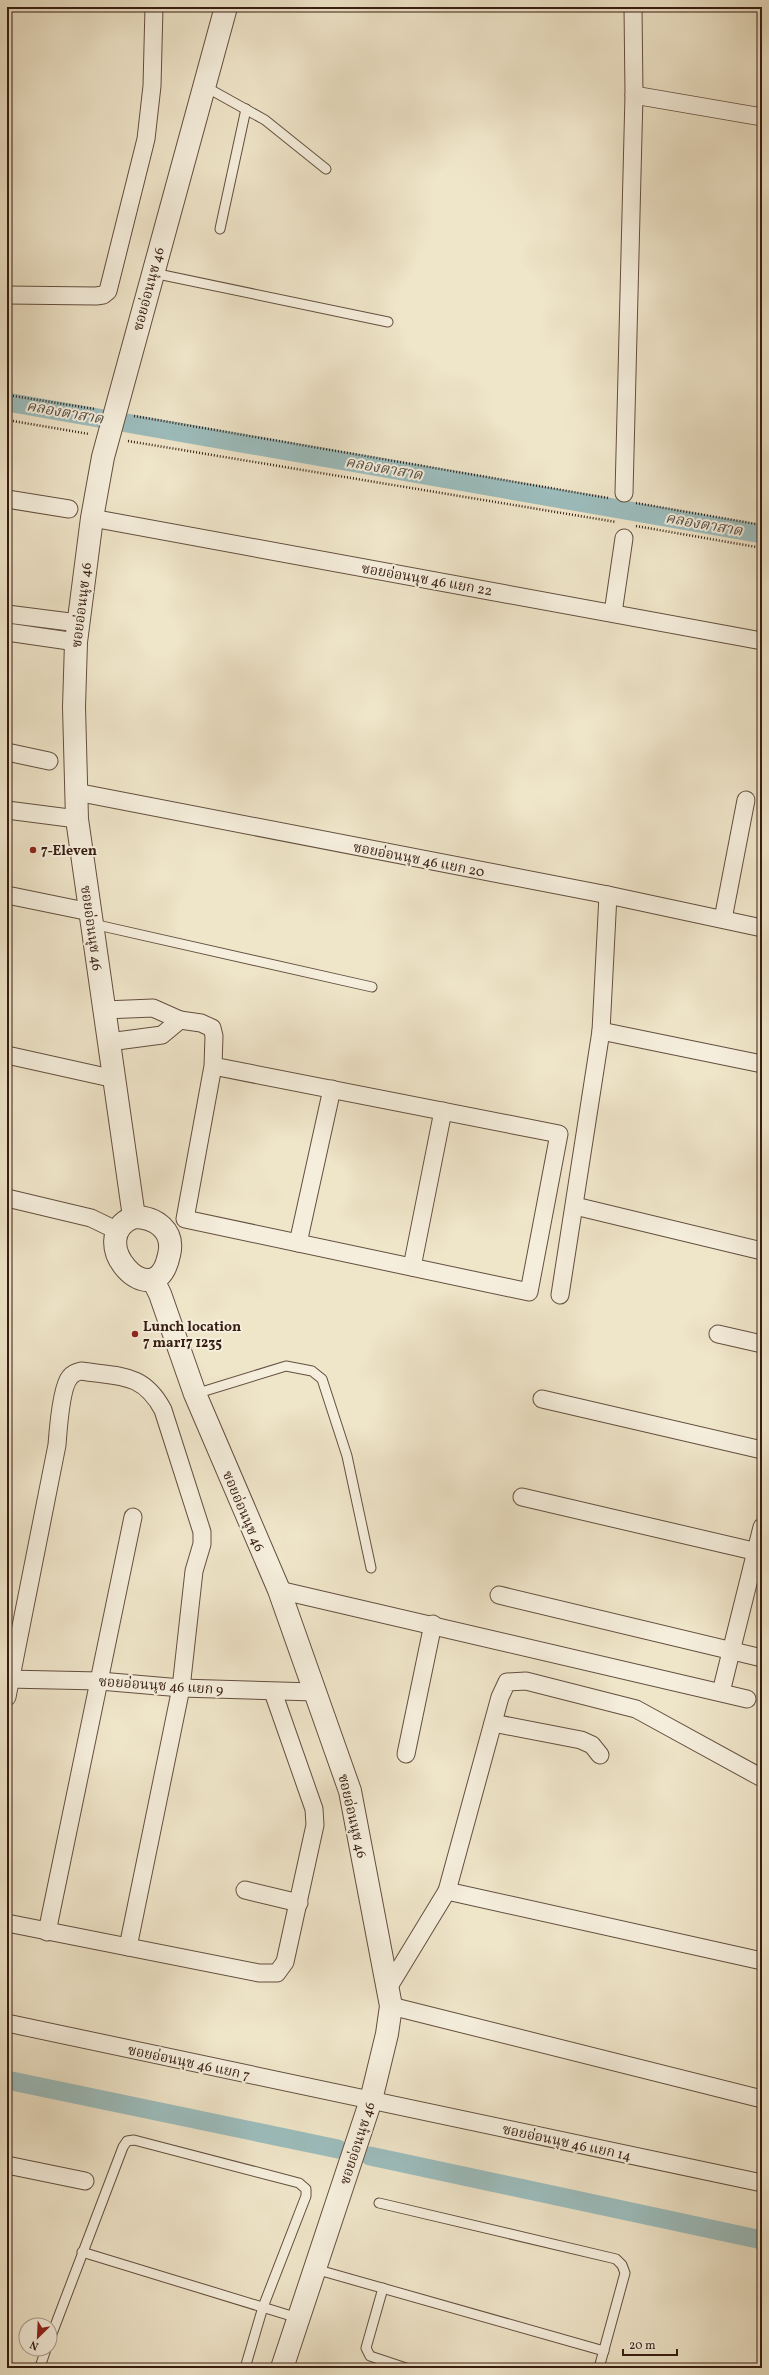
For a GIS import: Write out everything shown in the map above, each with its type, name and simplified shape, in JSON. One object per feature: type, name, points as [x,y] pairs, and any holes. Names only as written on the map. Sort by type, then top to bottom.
[{"type":"street","points":[[7,295],[103,296],[108,291],[146,139],[152,86],[154,7]]},
{"type":"street","name":"ซอยอ่อนนุช 46","points":[[134,1217],[77,819],[77,632],[92,518],[105,447],[226,7]]},
{"type":"street","points":[[622,498],[634,96],[633,7]]},
{"type":"street","points":[[634,96],[762,117]]},
{"type":"street","points":[[7,499],[69,509]]},
{"type":"street","name":"ซอยอ่อนนุช 46 แยก 22","points":[[92,518],[762,641]]},
{"type":"street","points":[[613,613],[625,528]]},
{"type":"street","points":[[7,614],[77,632]]},
{"type":"street","points":[[7,632],[77,632]]},
{"type":"street","points":[[7,752],[49,761]]},
{"type":"street","name":"ซอยอ่อนนุช 46 แยก 20","points":[[76,792],[608,895],[762,928]]},
{"type":"street","points":[[723,920],[746,800]]},
{"type":"street","points":[[7,810],[77,819]]},
{"type":"street","points":[[7,895],[91,918]]},
{"type":"street","points":[[560,1296],[601,1031],[608,895]]},
{"type":"street","points":[[104,1010],[153,1008],[180,1020],[201,1023],[212,1028],[214,1036],[213,1066],[185,1219],[529,1292],[559,1134],[213,1066]]},
{"type":"street","points":[[109,1042],[162,1035],[180,1020]]},
{"type":"street","points":[[601,1031],[762,1064]]},
{"type":"street","points":[[7,1055],[114,1079]]},
{"type":"street","points":[[298,1243],[332,1089]]},
{"type":"street","points":[[412,1267],[443,1111]]},
{"type":"street","points":[[7,1198],[91,1218],[118,1231]]},
{"type":"street","points":[[575,1206],[762,1251]]},
{"type":"street","points":[[134,1217],[152,1219],[162,1226],[169,1237],[171,1249],[168,1262],[162,1275],[153,1280],[143,1280],[125,1270],[119,1261],[116,1251],[118,1231],[127,1220],[134,1217]]},
{"type":"street","name":"ซอยอ่อนนุช 46","points":[[153,1280],[160,1294],[195,1394],[279,1590],[350,1791],[389,1997],[388,2034],[371,2100],[282,2368]]},
{"type":"street","points":[[718,1334],[762,1344]]},
{"type":"street","points":[[7,1697],[66,1385],[69,1378],[75,1373],[81,1372],[128,1378],[139,1382],[155,1394],[163,1410],[202,1532],[202,1544],[194,1571],[181,1688],[128,1947]]},
{"type":"street","points":[[542,1399],[762,1450]]},
{"type":"street","points":[[522,1497],[759,1552]]},
{"type":"street","points":[[47,1932],[133,1517]]},
{"type":"street","points":[[722,1692],[730,1650],[759,1552],[762,1527]]},
{"type":"street","points":[[279,1590],[432,1624],[747,1699]]},
{"type":"street","points":[[499,1596],[762,1658]]},
{"type":"street","points":[[406,1754],[432,1624]]},
{"type":"street","name":"ซอยอ่อนนุช 46 แยก 9","points":[[9,1680],[100,1681],[181,1688],[273,1692],[315,1692]]},
{"type":"street","points":[[762,1778],[636,1709],[526,1681],[507,1682],[493,1723],[447,1891],[389,1997],[762,2099]]},
{"type":"street","points":[[7,1922],[47,1932],[259,1973],[277,1973],[285,1962],[313,1841],[314,1809],[273,1692]]},
{"type":"street","points":[[493,1723],[581,1740],[592,1746],[600,1755]]},
{"type":"street","points":[[245,1890],[299,1903]]},
{"type":"street","points":[[447,1891],[762,1961]]},
{"type":"street","name":"ซอยอ่อนนุช 46 แยก 7","points":[[7,2023],[371,2100]]},
{"type":"street","name":"ซอยอ่อนนุช 46 แยก 14","points":[[371,2100],[762,2183]]},
{"type":"street","points":[[7,2164],[85,2181]]},
{"type":"lane","points":[[204,86],[265,120],[326,169]]},
{"type":"lane","points":[[220,229],[246,110]]},
{"type":"lane","points":[[152,273],[388,322]]},
{"type":"lane","points":[[91,918],[372,988]]},
{"type":"lane","points":[[195,1394],[286,1366],[312,1371],[322,1379],[347,1456],[371,1568]]},
{"type":"lane","points":[[58,2317],[82,2252],[127,2141],[134,2140],[299,2183],[306,2189],[306,2196],[263,2306],[245,2368]]},
{"type":"lane","points":[[379,2203],[616,2259],[622,2265],[625,2273],[599,2368]]},
{"type":"lane","points":[[82,2252],[263,2306],[298,2318]]},
{"type":"lane","points":[[314,2269],[604,2350]]},
{"type":"lane","points":[[383,2288],[366,2348],[370,2356],[406,2368]]},
{"type":"lane","points":[[41,2364],[43,2357]]},
{"type":"path","points":[[7,394],[114,410],[622,498],[762,525]]},
{"type":"path","points":[[7,420],[105,447],[762,548]]},
{"type":"waterway","name":"คลองตาสาด","points":[[7,402],[762,534]]},
{"type":"waterway","points":[[7,2080],[338,2149]]},
{"type":"waterway","points":[[370,2156],[762,2240]]},
{"type":"place","name":"7-Eleven","points":[[33,850]]},
{"type":"place","name":"Lunch location 7 mar17 1235","points":[[135,1334]]}]
